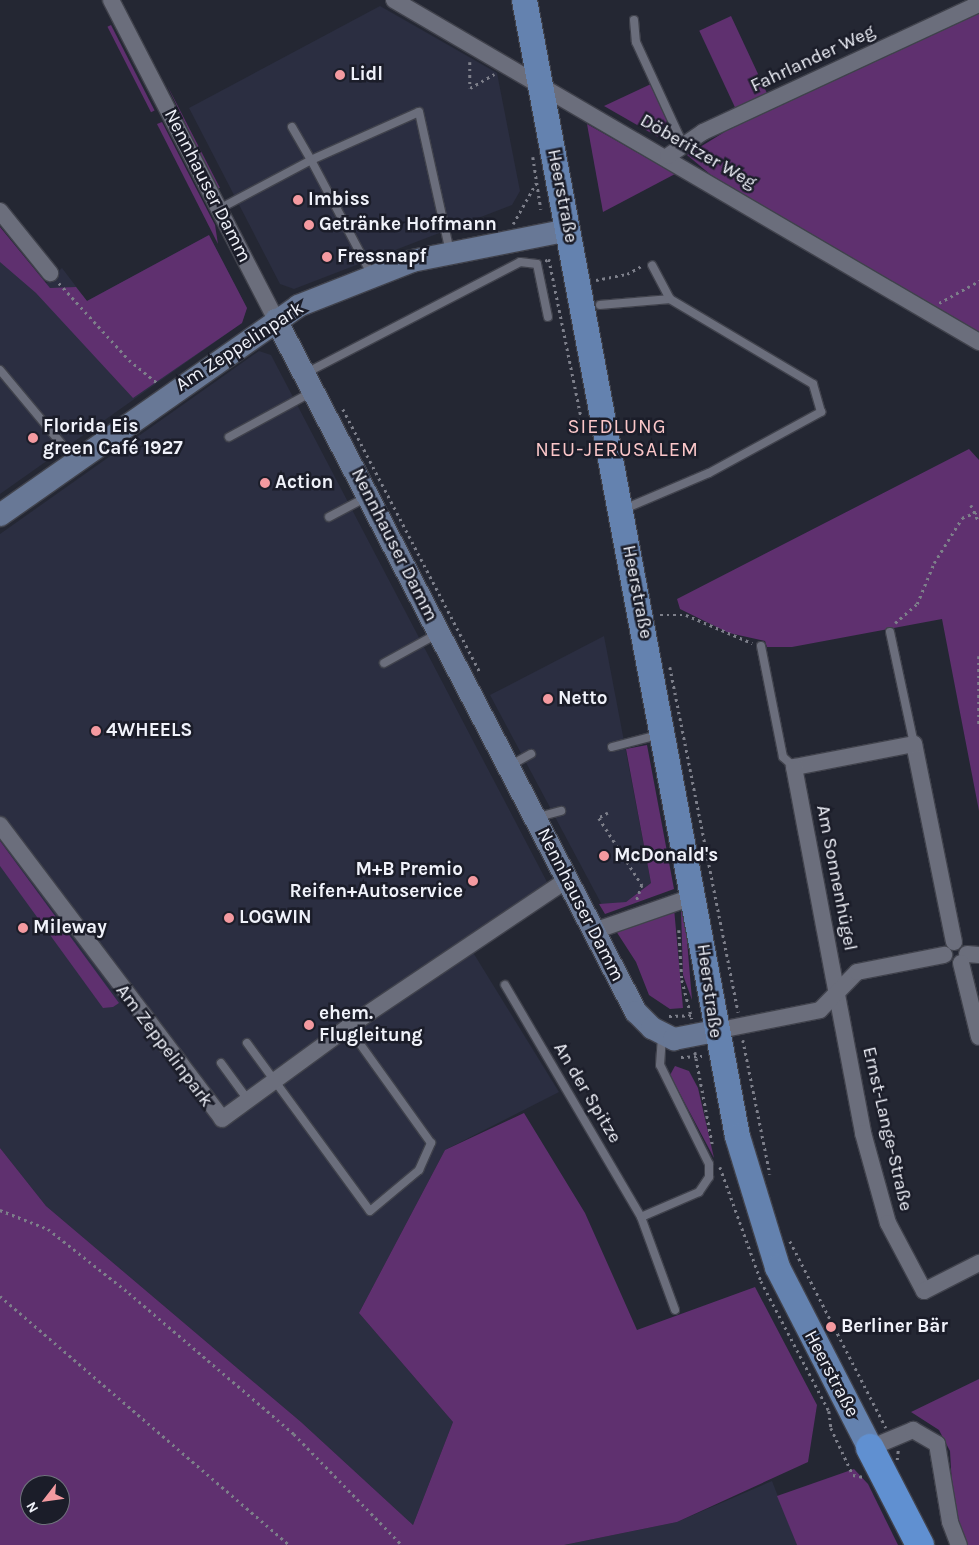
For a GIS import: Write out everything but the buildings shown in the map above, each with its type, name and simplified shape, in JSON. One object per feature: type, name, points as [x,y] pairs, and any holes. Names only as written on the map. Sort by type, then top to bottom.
[{"type":"highway","points":[[881,1443],[920,1545]]},
{"type":"main road","name":"Heerstraße","points":[[524,0],[695,896],[715,1031],[745,1170],[768,1244],[881,1443]]},
{"type":"main road","name":"Am Zeppelinpark","points":[[0,515],[170,392],[298,306],[412,262],[568,230]]},
{"type":"main road","name":"Nennhauser Damm","points":[[276,320],[636,1012],[663,1035]]},
{"type":"main road","points":[[663,1035],[674,1039],[715,1031]]},
{"type":"street","name":"Nennhauser Damm","points":[[111,0],[276,320]]},
{"type":"street","name":"Döberitzer Weg","points":[[394,0],[668,156],[924,312],[979,342]]},
{"type":"street","name":"Fahrlander Weg","points":[[668,156],[684,144],[979,4]]},
{"type":"street","points":[[0,212],[50,273]]},
{"type":"street","points":[[794,768],[914,744],[949,948],[950,964],[969,957],[979,1037]]},
{"type":"street","name":"Am Sonnenhügel","points":[[794,768],[838,996]]},
{"type":"street","name":"Am Zeppelinpark","points":[[0,825],[215,1115],[222,1119],[348,1028],[568,879]]},
{"type":"street","points":[[594,931],[695,896]]},
{"type":"street","points":[[715,1031],[820,1010],[838,996],[858,972],[949,948]]},
{"type":"street","name":"Ernst-Lange-Straße","points":[[838,996],[863,1133],[888,1223],[924,1291],[979,1263]]},
{"type":"street","points":[[881,1443],[913,1430],[937,1444],[950,1522],[959,1545]]},
{"type":"lane","points":[[634,20],[636,42],[684,144]]},
{"type":"lane","points":[[219,209],[311,160],[419,112],[451,254]]},
{"type":"lane","points":[[292,127],[373,277]]},
{"type":"lane","points":[[229,436],[309,382],[520,262],[537,264],[548,317]]},
{"type":"lane","points":[[622,510],[709,473],[822,412],[813,384],[670,299],[652,264]]},
{"type":"lane","points":[[600,305],[670,299]]},
{"type":"lane","points":[[0,370],[75,460]]},
{"type":"lane","points":[[329,517],[368,496]]},
{"type":"lane","points":[[891,629],[914,744]]},
{"type":"lane","points":[[384,663],[439,633]]},
{"type":"lane","name":"Am Sonnenhügel","points":[[762,646],[783,757],[794,768]]},
{"type":"lane","points":[[612,747],[664,734]]},
{"type":"lane","points":[[509,766],[531,754]]},
{"type":"lane","points":[[536,817],[561,811]]},
{"type":"lane","name":"An der Spitze","points":[[505,985],[641,1217],[675,1310]]},
{"type":"lane","points":[[247,1043],[370,1212],[419,1170],[431,1143],[348,1028]]},
{"type":"lane","points":[[641,1217],[699,1192],[709,1177],[709,1164],[660,1065],[663,1035]]},
{"type":"lane","points":[[221,1063],[248,1100]]},
{"type":"path","points":[[470,44],[470,88],[508,66]]},
{"type":"path","points":[[501,244],[537,182]]},
{"type":"path","points":[[596,280],[652,264]]},
{"type":"path","points":[[594,270],[600,305]]},
{"type":"path","points":[[50,273],[129,360],[170,392]]},
{"type":"path","points":[[924,312],[979,280]]},
{"type":"path","points":[[971,505],[979,522]]},
{"type":"path","points":[[891,629],[917,604],[934,563],[962,518],[974,511],[979,511]]},
{"type":"path","points":[[658,606],[662,624]]},
{"type":"path","points":[[660,615],[686,615],[762,646]]},
{"type":"path","points":[[979,656],[979,725]]},
{"type":"path","points":[[669,662],[735,999]]},
{"type":"path","points":[[608,812],[599,818],[642,885],[640,893]]},
{"type":"path","points":[[740,1025],[771,1181]]},
{"type":"path","points":[[0,1210],[48,1229],[129,1293],[294,1434],[402,1545]]},
{"type":"path","points":[[788,1238],[881,1443],[899,1459]]},
{"type":"path","points":[[0,1296],[290,1545]]},
{"type":"path","points":[[834,1435],[853,1475],[863,1478]]},
{"type":"shaded area","points":[[380,6],[497,73],[520,191],[512,205],[294,289],[280,284],[189,108]]},
{"type":"shaded area","points":[[979,11],[979,337],[711,175],[687,155],[731,128]]},
{"type":"shaded area","points":[[731,16],[767,94],[736,109],[699,31]]},
{"type":"shaded area","points":[[111,25],[155,111],[151,112],[107,27]]},
{"type":"shaded area","points":[[651,84],[673,131],[665,141],[604,106]]},
{"type":"shaded area","points":[[167,85],[220,188],[216,188]]},
{"type":"shaded area","points":[[162,122],[215,225],[218,244],[157,124]]},
{"type":"shaded area","points":[[587,124],[675,174],[603,212]]},
{"type":"shaded area","points":[[0,227],[50,288],[76,287],[87,301],[209,235],[247,308],[242,323],[133,398],[36,293],[0,262]]},
{"type":"shaded area","points":[[209,235],[247,308],[242,323],[0,494],[0,255],[36,293],[62,268],[87,301]]},
{"type":"shaded area","points":[[259,351],[271,355],[547,882],[466,941],[559,1092],[445,1150],[359,1313],[453,1422],[413,1525],[301,1422],[46,1206],[0,1148],[0,534]]},
{"type":"shaded area","points":[[969,449],[979,460],[979,811],[942,619],[792,647],[767,647],[765,641],[729,633],[680,609],[677,599]]},
{"type":"shaded area","points":[[604,636],[651,883],[626,902],[602,905],[490,695]]},
{"type":"shaded area","points":[[647,745],[674,889],[605,914],[599,904],[626,902],[651,883],[626,749]]},
{"type":"shaded area","points":[[0,841],[119,1003],[113,1007],[103,1008],[0,866]]},
{"type":"shaded area","points":[[674,908],[683,1008],[670,1009],[649,995],[636,962],[616,931]]},
{"type":"shaded area","points":[[681,911],[685,917],[692,1000],[683,975]]},
{"type":"shaded area","points":[[675,1066],[689,1071],[698,1088],[714,1158],[670,1075]]},
{"type":"shaded area","points":[[524,1113],[585,1213],[637,1330],[755,1287],[817,1405],[808,1462],[677,1522],[564,1545],[0,1545],[0,1148],[46,1206],[301,1422],[413,1525],[453,1422],[359,1313],[445,1150]]},
{"type":"shaded area","points":[[979,1379],[979,1545],[965,1545],[953,1504],[950,1451],[939,1430],[911,1412]]},
{"type":"shaded area","points":[[854,1469],[868,1484],[898,1545],[797,1545],[777,1496]]},
{"type":"shaded area","points":[[772,1481],[797,1545],[564,1545],[677,1522]]},
{"type":"place","name":"Lidl","points":[[340,75]]},
{"type":"place","name":"Imbiss","points":[[298,200]]},
{"type":"place","name":"Getränke Hoffmann","points":[[309,225]]},
{"type":"place","name":"Fressnapf","points":[[327,257]]},
{"type":"place","name":"Florida Eis green Café 1927","points":[[33,438]]},
{"type":"place","name":"Action","points":[[265,483]]},
{"type":"place","name":"Netto","points":[[548,699]]},
{"type":"place","name":"4WHEELS","points":[[96,731]]},
{"type":"place","name":"McDonald's","points":[[604,856]]},
{"type":"place","name":"M+B Premio Reifen+Autoservice","points":[[473,881]]},
{"type":"place","name":"LOGWIN","points":[[229,918]]},
{"type":"place","name":"Mileway","points":[[23,928]]},
{"type":"place","name":"ehem. Flugleitung","points":[[309,1025]]},
{"type":"place","name":"Berliner Bär","points":[[831,1327]]},
{"type":"district","name":"SIEDLUNG NEU-JERUSALEM","points":[[617,438]]}]
